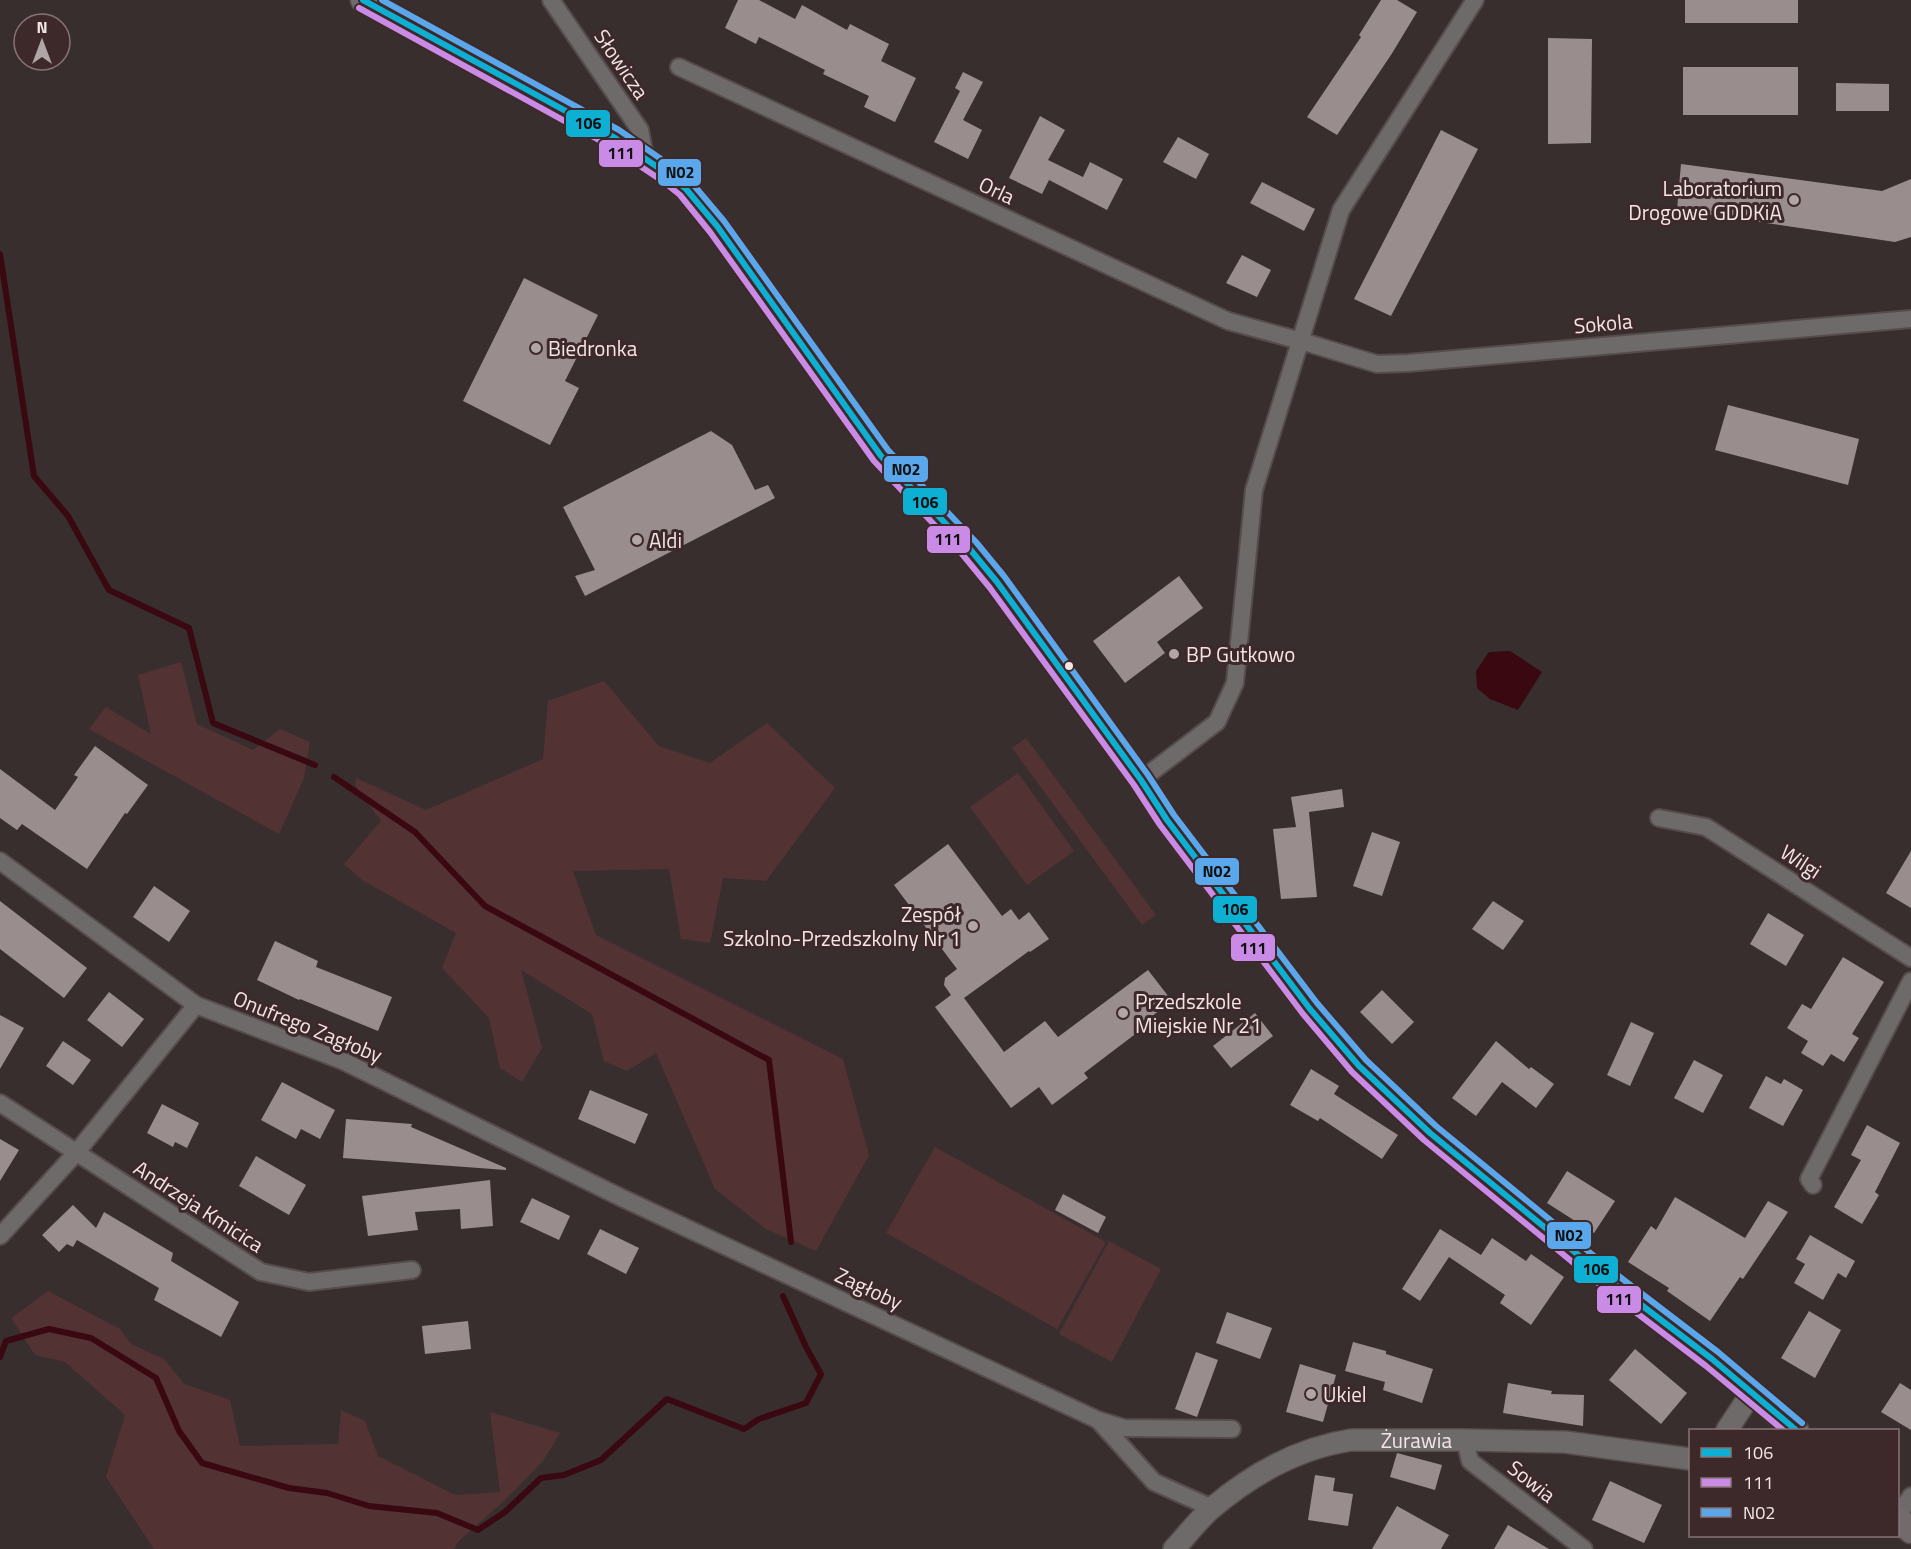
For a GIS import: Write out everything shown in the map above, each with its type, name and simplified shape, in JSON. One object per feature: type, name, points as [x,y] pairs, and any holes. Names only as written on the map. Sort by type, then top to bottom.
[{"type":"main road","points":[[363,0],[574,114],[645,157],[686,189],[717,225],[881,456],[962,540],[997,582],[1173,828],[1310,1009],[1359,1066],[1430,1133],[1610,1281],[1752,1392],[1794,1429]]},
{"type":"main road","points":[[1899,1519],[1911,1531]]},
{"type":"street","name":"Słowicza","points":[[552,0],[640,130],[645,157]]},
{"type":"street","points":[[1140,780],[1217,722],[1234,684],[1254,490],[1341,210],[1475,0]]},
{"type":"street","name":"Orla","points":[[679,67],[1228,321],[1301,341]]},
{"type":"street","name":"Sokola","points":[[1301,341],[1377,364],[1387,364],[1911,319]]},
{"type":"street","name":"Wilgi","points":[[1659,818],[1706,827],[1911,958]]},
{"type":"street","name":"Onufrego Zagłoby","points":[[0,861],[196,1005],[343,1061],[621,1197]]},
{"type":"street","points":[[1813,1185],[1809,1179],[1911,981]]},
{"type":"street","points":[[0,1236],[76,1153],[196,1005]]},
{"type":"street","name":"Andrzeja Kmicica","points":[[0,1103],[261,1272],[309,1282],[412,1270]]},
{"type":"street","name":"Zagłoby","points":[[621,1197],[1098,1420],[1124,1428],[1232,1429]]},
{"type":"street","points":[[1728,1429],[1752,1392]]},
{"type":"street","name":"Zagłoby","points":[[1098,1420],[1154,1482],[1212,1508]]},
{"type":"street","name":"Żurawia","points":[[1174,1549],[1212,1508],[1274,1466],[1315,1447],[1351,1440],[1565,1442],[1689,1460]]},
{"type":"street","name":"Sowia","points":[[1465,1440],[1470,1461],[1584,1549]]},
{"type":"street","points":[[1899,1516],[1911,1496]]},
{"type":"shaded area","points":[[1510,651],[1542,672],[1518,710],[1490,699],[1477,688],[1476,671],[1489,652]]},
{"type":"shaded area","points":[[181,662],[197,724],[253,750],[280,729],[310,742],[304,778],[279,834],[89,729],[106,707],[151,734],[138,675]]},
{"type":"shaded area","points":[[604,681],[659,746],[710,763],[767,723],[835,788],[766,881],[723,878],[710,943],[681,939],[669,869],[573,871],[596,935],[843,1059],[869,1155],[816,1251],[766,1229],[715,1189],[656,1053],[627,1071],[604,1061],[592,1014],[521,970],[542,1048],[522,1082],[500,1068],[489,1018],[442,968],[456,933],[362,880],[344,864],[381,821],[355,785],[356,778],[426,810],[543,759],[548,701]]},
{"type":"shaded area","points":[[1026,738],[1156,915],[1142,925],[1012,748]]},
{"type":"shaded area","points":[[1018,773],[1074,851],[1027,885],[970,807]]},
{"type":"shaded area","points":[[935,1147],[1106,1242],[1057,1329],[886,1233]]},
{"type":"shaded area","points":[[1109,1241],[1161,1269],[1112,1362],[1059,1334]]},
{"type":"shaded area","points":[[48,1291],[120,1329],[131,1344],[164,1359],[184,1384],[230,1400],[240,1446],[338,1444],[341,1410],[365,1421],[378,1456],[455,1495],[500,1492],[490,1412],[560,1433],[543,1461],[506,1499],[459,1541],[454,1549],[154,1549],[106,1477],[125,1415],[65,1362],[35,1355],[11,1318]]},
{"type":"building","points":[[738,0],[759,0],[795,19],[802,5],[847,30],[850,24],[889,44],[881,61],[916,78],[895,122],[864,107],[869,96],[823,74],[825,70],[759,37],[756,44],[725,28]]},
{"type":"building","points":[[1381,0],[1397,0],[1417,12],[1337,135],[1307,117],[1361,37],[1359,35]]},
{"type":"building","points":[[1685,0],[1798,0],[1798,23],[1685,23]]},
{"type":"building","points":[[1548,38],[1592,39],[1591,143],[1548,144]]},
{"type":"building","points":[[1683,67],[1798,67],[1798,115],[1683,115]]},
{"type":"building","points":[[963,72],[983,82],[963,120],[982,130],[968,159],[934,142],[960,91],[955,88]]},
{"type":"building","points":[[1836,83],[1889,84],[1889,111],[1836,111]]},
{"type":"building","points":[[1040,116],[1065,130],[1048,160],[1083,177],[1090,162],[1123,179],[1107,210],[1049,180],[1042,194],[1009,178]]},
{"type":"building","points":[[1441,130],[1478,149],[1391,316],[1354,299]]},
{"type":"building","points":[[1178,137],[1209,154],[1196,179],[1163,162]]},
{"type":"building","name":"Laboratorium Drogowe GDDKiA","points":[[1681,164],[1882,191],[1911,179],[1911,237],[1895,242],[1677,210]]},
{"type":"building","points":[[1262,182],[1315,209],[1304,231],[1250,203]]},
{"type":"building","points":[[1242,255],[1271,270],[1257,297],[1226,283]]},
{"type":"building","name":"Biedronka","points":[[524,278],[598,315],[565,381],[579,388],[550,445],[463,401]]},
{"type":"building","points":[[1728,405],[1859,439],[1848,485],[1715,450]]},
{"type":"building","name":"Aldi","points":[[711,431],[732,445],[755,490],[768,485],[775,498],[585,596],[575,576],[595,570],[563,507]]},
{"type":"building","points":[[1179,576],[1203,608],[1157,642],[1165,653],[1125,683],[1093,641]]},
{"type":"building","points":[[95,746],[148,785],[127,814],[125,813],[87,869],[22,824],[17,830],[0,818],[0,769],[55,810],[78,777],[74,775]]},
{"type":"building","points":[[1342,789],[1344,807],[1309,812],[1317,897],[1281,899],[1273,829],[1296,827],[1291,797]]},
{"type":"building","points":[[1372,832],[1400,842],[1382,896],[1353,886]]},
{"type":"building","points":[[948,844],[1002,916],[1011,909],[1019,920],[1029,912],[1049,939],[964,998],[1004,1052],[1045,1021],[1058,1037],[1148,970],[1172,1001],[1135,1029],[1138,1032],[1084,1073],[1088,1078],[1052,1105],[1039,1087],[1011,1108],[935,1007],[951,995],[944,985],[945,978],[957,969],[894,885]]},
{"type":"building","points":[[1911,851],[1911,908],[1886,893]]},
{"type":"building","points":[[154,886],[190,911],[169,942],[133,917]]},
{"type":"building","points":[[0,901],[87,968],[64,998],[0,949]]},
{"type":"building","points":[[1493,901],[1524,921],[1503,950],[1472,929]]},
{"type":"building","points":[[1768,913],[1804,935],[1786,966],[1750,944]]},
{"type":"building","points":[[275,941],[318,961],[316,967],[392,997],[378,1031],[299,1000],[257,980]]},
{"type":"building","points":[[1843,957],[1884,982],[1852,1034],[1859,1038],[1844,1062],[1831,1054],[1823,1066],[1801,1053],[1808,1041],[1787,1028],[1802,1004],[1811,1009]]},
{"type":"building","points":[[1382,990],[1414,1022],[1392,1044],[1360,1012]]},
{"type":"building","points":[[109,992],[144,1019],[122,1047],[87,1020]]},
{"type":"building","points":[[1255,1013],[1273,1036],[1231,1068],[1213,1046]]},
{"type":"building","points":[[0,1015],[24,1028],[0,1069]]},
{"type":"building","points":[[1631,1022],[1654,1033],[1630,1086],[1607,1075]]},
{"type":"building","points":[[63,1041],[91,1060],[73,1085],[46,1066]]},
{"type":"building","points":[[1496,1041],[1529,1069],[1531,1067],[1554,1084],[1536,1108],[1502,1082],[1476,1116],[1452,1098]]},
{"type":"building","points":[[1694,1060],[1723,1075],[1703,1113],[1674,1098]]},
{"type":"building","points":[[1311,1069],[1339,1086],[1334,1094],[1398,1135],[1382,1159],[1320,1118],[1318,1121],[1290,1105]]},
{"type":"building","points":[[1766,1076],[1781,1084],[1784,1079],[1803,1090],[1783,1126],[1749,1108]]},
{"type":"building","points":[[282,1082],[335,1110],[320,1139],[301,1129],[296,1139],[261,1120]]},
{"type":"building","points":[[590,1090],[648,1114],[635,1144],[578,1119]]},
{"type":"building","points":[[162,1104],[199,1123],[187,1148],[175,1142],[173,1147],[147,1133]]},
{"type":"building","points":[[346,1119],[412,1124],[411,1127],[506,1168],[506,1170],[343,1158]]},
{"type":"building","points":[[1867,1125],[1900,1143],[1875,1192],[1879,1195],[1862,1224],[1834,1207],[1861,1160],[1851,1155]]},
{"type":"building","points":[[0,1139],[19,1150],[0,1181]]},
{"type":"building","points":[[256,1156],[306,1185],[289,1215],[239,1186]]},
{"type":"building","points":[[1567,1171],[1615,1201],[1594,1233],[1547,1203]]},
{"type":"building","points":[[490,1180],[493,1226],[461,1229],[460,1209],[415,1212],[418,1230],[368,1236],[362,1196]]},
{"type":"building","points":[[1063,1194],[1106,1217],[1098,1233],[1055,1210]]},
{"type":"building","points":[[1675,1197],[1745,1238],[1768,1201],[1788,1212],[1743,1279],[1740,1277],[1710,1321],[1667,1291],[1669,1288],[1628,1262],[1651,1226],[1656,1230]]},
{"type":"building","points":[[532,1198],[570,1216],[559,1240],[520,1222]]},
{"type":"building","points":[[73,1205],[96,1228],[104,1212],[173,1253],[171,1261],[239,1302],[221,1337],[154,1300],[159,1288],[77,1240],[73,1247],[67,1244],[59,1252],[42,1235]]},
{"type":"building","points":[[600,1229],[639,1248],[626,1274],[587,1254]]},
{"type":"building","points":[[1440,1229],[1481,1255],[1492,1238],[1526,1261],[1531,1254],[1564,1277],[1531,1325],[1500,1303],[1505,1295],[1449,1257],[1420,1301],[1402,1289]]},
{"type":"building","points":[[1810,1235],[1855,1261],[1846,1278],[1838,1273],[1823,1300],[1794,1283],[1805,1264],[1796,1259]]},
{"type":"building","points":[[1809,1311],[1841,1330],[1815,1378],[1781,1358]]},
{"type":"building","points":[[1227,1312],[1272,1328],[1260,1359],[1216,1343]]},
{"type":"building","points":[[468,1321],[471,1349],[425,1354],[422,1326]]},
{"type":"building","points":[[1353,1342],[1386,1351],[1386,1354],[1433,1369],[1422,1403],[1383,1390],[1385,1382],[1345,1371]]},
{"type":"building","points":[[1635,1349],[1687,1393],[1661,1424],[1609,1380]]},
{"type":"building","points":[[1196,1352],[1218,1360],[1197,1417],[1175,1409]]},
{"type":"building","name":"Ukiel","points":[[1300,1364],[1336,1375],[1323,1422],[1286,1412]]},
{"type":"building","points":[[1508,1383],[1552,1391],[1551,1394],[1584,1395],[1583,1426],[1503,1413]]},
{"type":"building","points":[[1900,1383],[1911,1390],[1911,1430],[1881,1412]]},
{"type":"building","points":[[1397,1453],[1442,1465],[1435,1490],[1390,1477]]},
{"type":"building","points":[[1315,1475],[1335,1478],[1333,1491],[1353,1494],[1348,1526],[1308,1520]]},
{"type":"building","points":[[1610,1481],[1662,1505],[1644,1543],[1592,1520]]},
{"type":"building","points":[[1397,1506],[1449,1535],[1441,1549],[1372,1549]]},
{"type":"building","points":[[1508,1525],[1549,1549],[1494,1549]]},
{"type":"waterway","points":[[0,254],[34,476],[68,516],[109,590],[189,628],[213,723],[315,765]]},
{"type":"waterway","points":[[334,777],[415,832],[485,906],[769,1060],[791,1242]]},
{"type":"waterway","points":[[0,1357],[6,1341],[49,1329],[91,1338],[156,1378],[179,1431],[202,1463],[289,1488],[327,1493],[369,1506],[437,1513],[478,1530],[505,1512],[541,1478],[564,1475],[601,1460],[667,1399],[744,1429],[759,1419],[806,1403],[821,1374],[783,1296]]},
{"type":"transit line","name":"106","points":[[363,0],[615,138],[686,189],[717,226],[881,456],[969,548],[997,582],[1141,780],[1167,820],[1310,1009],[1359,1066],[1430,1133],[1610,1281],[1712,1359],[1795,1429]]},
{"type":"transit line","name":"N02","points":[[382,0],[619,130],[692,183],[724,221],[888,450],[976,542],[1004,576],[1148,775],[1174,815],[1317,1003],[1366,1060],[1436,1126],[1616,1274],[1718,1352],[1802,1423]]},
{"type":"transit line","name":"111","points":[[359,8],[610,146],[680,195],[710,232],[874,461],[962,554],[990,588],[1134,785],[1160,825],[1303,1014],[1352,1072],[1424,1140],[1604,1288],[1706,1366],[1782,1429]]},
{"type":"place","name":"Laboratorium Drogowe GDDKiA","points":[[1794,200]]},
{"type":"place","name":"Biedronka","points":[[536,348]]},
{"type":"place","name":"Aldi","points":[[637,540]]},
{"type":"place","name":"BP Gutkowo","points":[[1174,654]]},
{"type":"place","name":"Zespół Szkolno-Przedszkolny Nr 1","points":[[973,926]]},
{"type":"place","name":"Przedszkole Miejskie Nr 21","points":[[1123,1013]]},
{"type":"place","name":"Ukiel","points":[[1311,1394]]}]
